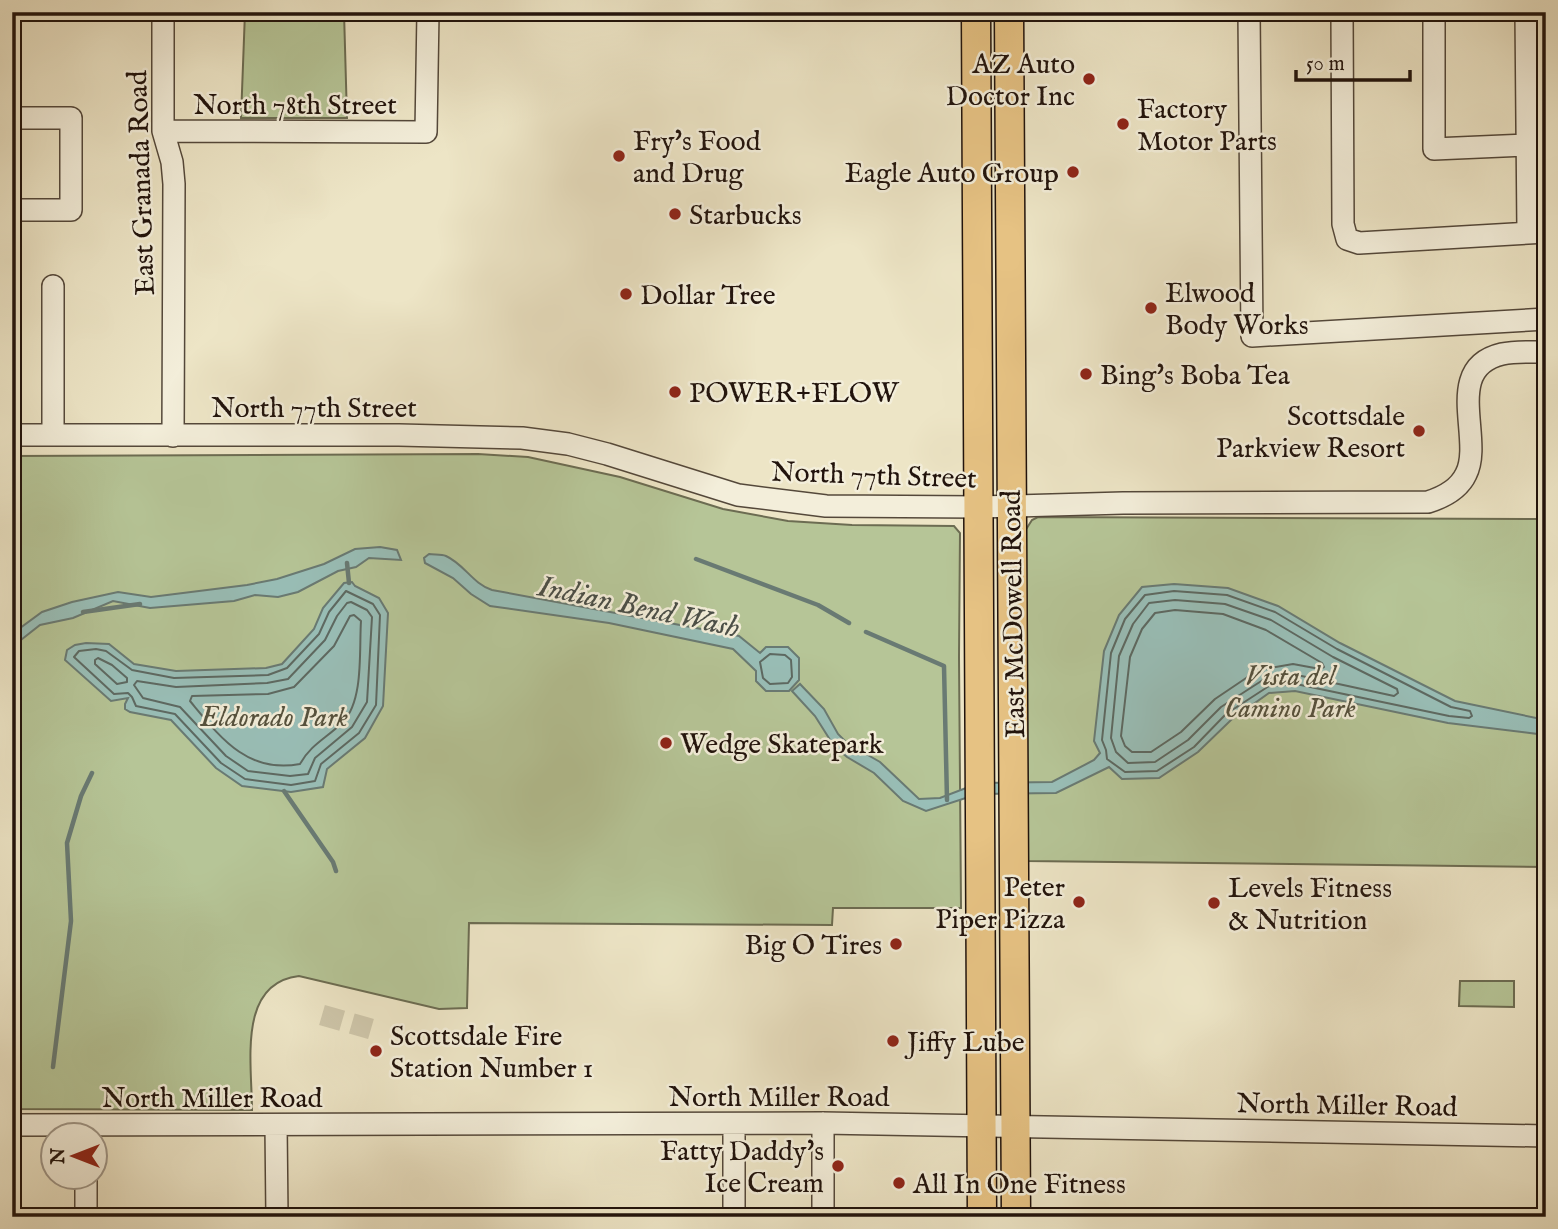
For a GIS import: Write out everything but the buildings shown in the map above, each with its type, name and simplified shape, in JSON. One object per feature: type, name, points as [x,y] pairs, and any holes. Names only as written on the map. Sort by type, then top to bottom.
[{"type":"main road","name":"East McDowell Road","points":[[976,12],[982,1217]]},
{"type":"main road","name":"East McDowell Road","points":[[1009,12],[1016,1217]]},
{"type":"street","name":"East Granada Road","points":[[163,12],[163,131],[172,162],[174,184],[173,436]]},
{"type":"street","name":"North 78th Street","points":[[163,131],[426,132],[428,12]]},
{"type":"street","points":[[1249,12],[1252,336],[1546,319]]},
{"type":"street","points":[[1342,12],[1343,224],[1347,239],[1359,243],[1537,232],[1536,144],[1527,12]]},
{"type":"street","points":[[1434,12],[1434,149],[1536,144]]},
{"type":"street","points":[[12,118],[71,118],[71,209],[12,210]]},
{"type":"street","points":[[53,286],[53,435]]},
{"type":"street","name":"North 77th Street","points":[[12,435],[411,435],[522,438],[568,444],[607,454],[738,495],[826,506],[1428,502],[1443,497],[1456,487],[1468,471],[1470,456],[1467,399],[1469,385],[1476,371],[1501,354],[1546,352]]},
{"type":"street","points":[[823,1123],[823,1217]]},
{"type":"street","name":"North Miller Road","points":[[108,1129],[276,1125],[823,1123],[1546,1136]]},
{"type":"street","points":[[734,1124],[734,1217]]},
{"type":"street","name":"North Miller Road","points":[[12,1125],[38,1127]]},
{"type":"street","points":[[276,1125],[277,1217]]},
{"type":"street","points":[[86,1190],[86,1217]]},
{"type":"green space","points":[[245,12],[344,12],[347,118],[241,118]]},
{"type":"green space","name":"Eldorado Park","points":[[478,454],[528,457],[620,477],[723,509],[788,521],[954,526],[960,533],[961,908],[833,908],[832,925],[469,923],[467,1008],[439,1009],[299,976],[279,982],[266,993],[257,1009],[252,1028],[252,1110],[12,1109],[12,456]]},
{"type":"green space","name":"Vista del Camino Park","points":[[1038,517],[1546,519],[1546,867],[1026,861],[1025,531],[1032,520]]},
{"type":"green space","points":[[1460,981],[1514,981],[1514,1007],[1459,1006]]},
{"type":"water","points":[[380,547],[397,550],[401,560],[369,558],[356,567],[338,571],[298,592],[278,597],[255,595],[234,601],[150,608],[113,601],[73,618],[40,625],[12,647],[12,634],[42,612],[72,602],[118,592],[151,597],[247,585],[277,579],[324,564],[355,549]]},
{"type":"water","points":[[429,554],[444,555],[492,590],[739,636],[760,653],[766,647],[788,647],[799,658],[799,680],[789,691],[766,691],[756,681],[756,671],[733,649],[609,623],[490,606],[453,578],[425,563],[424,558]]},
{"type":"water","points":[[352,582],[379,598],[388,613],[383,706],[365,738],[327,769],[323,787],[291,792],[242,786],[216,768],[171,720],[130,712],[125,709],[128,698],[111,701],[65,660],[67,650],[86,643],[109,644],[134,664],[176,671],[266,668],[282,664],[314,629],[323,608],[344,583]]},
{"type":"water","points":[[1174,584],[1228,588],[1278,606],[1340,643],[1455,701],[1546,720],[1546,735],[1448,723],[1295,691],[1269,693],[1231,720],[1198,752],[1159,778],[1122,779],[1109,767],[1056,793],[978,794],[926,811],[903,801],[874,773],[834,746],[815,716],[792,691],[800,684],[824,709],[838,734],[847,743],[880,762],[919,799],[940,798],[979,783],[1052,782],[1094,760],[1100,753],[1094,741],[1104,651],[1119,615],[1142,587]]},
{"type":"waterway","points":[[696,559],[818,605],[849,623]]},
{"type":"waterway","points":[[347,563],[349,583]]},
{"type":"waterway","name":"Indian Bend Wash","points":[[83,612],[140,604]]},
{"type":"waterway","points":[[866,632],[944,666],[947,800]]},
{"type":"waterway","points":[[53,1067],[71,921],[67,843],[81,796],[92,773]]},
{"type":"waterway","points":[[284,791],[333,862],[336,871]]},
{"type":"tunnel","points":[[322,1015],[371,1029]]},
{"type":"place","name":"AZ Auto Doctor Inc","points":[[1089,79]]},
{"type":"place","name":"Factory Motor Parts","points":[[1123,124]]},
{"type":"place","name":"Fry's Food and Drug","points":[[619,156]]},
{"type":"place","name":"Eagle Auto Group","points":[[1073,172]]},
{"type":"place","name":"Starbucks","points":[[675,214]]},
{"type":"place","name":"Dollar Tree","points":[[626,294]]},
{"type":"place","name":"Elwood Body Works","points":[[1151,308]]},
{"type":"place","name":"Bing's Boba Tea","points":[[1086,374]]},
{"type":"place","name":"POWER+FLOW","points":[[675,392]]},
{"type":"place","name":"Scottsdale Parkview Resort","points":[[1419,431]]},
{"type":"place","name":"Wedge Skatepark","points":[[666,743]]},
{"type":"place","name":"Peter Piper Pizza","points":[[1079,902]]},
{"type":"place","name":"Levels Fitness & Nutrition","points":[[1214,903]]},
{"type":"place","name":"Big O Tires","points":[[896,944]]},
{"type":"place","name":"Jiffy Lube","points":[[893,1041]]},
{"type":"place","name":"Scottsdale Fire Station Number 1","points":[[376,1051]]},
{"type":"place","name":"Fatty Daddy's Ice Cream","points":[[838,1166]]},
{"type":"place","name":"All In One Fitness","points":[[899,1183]]}]
